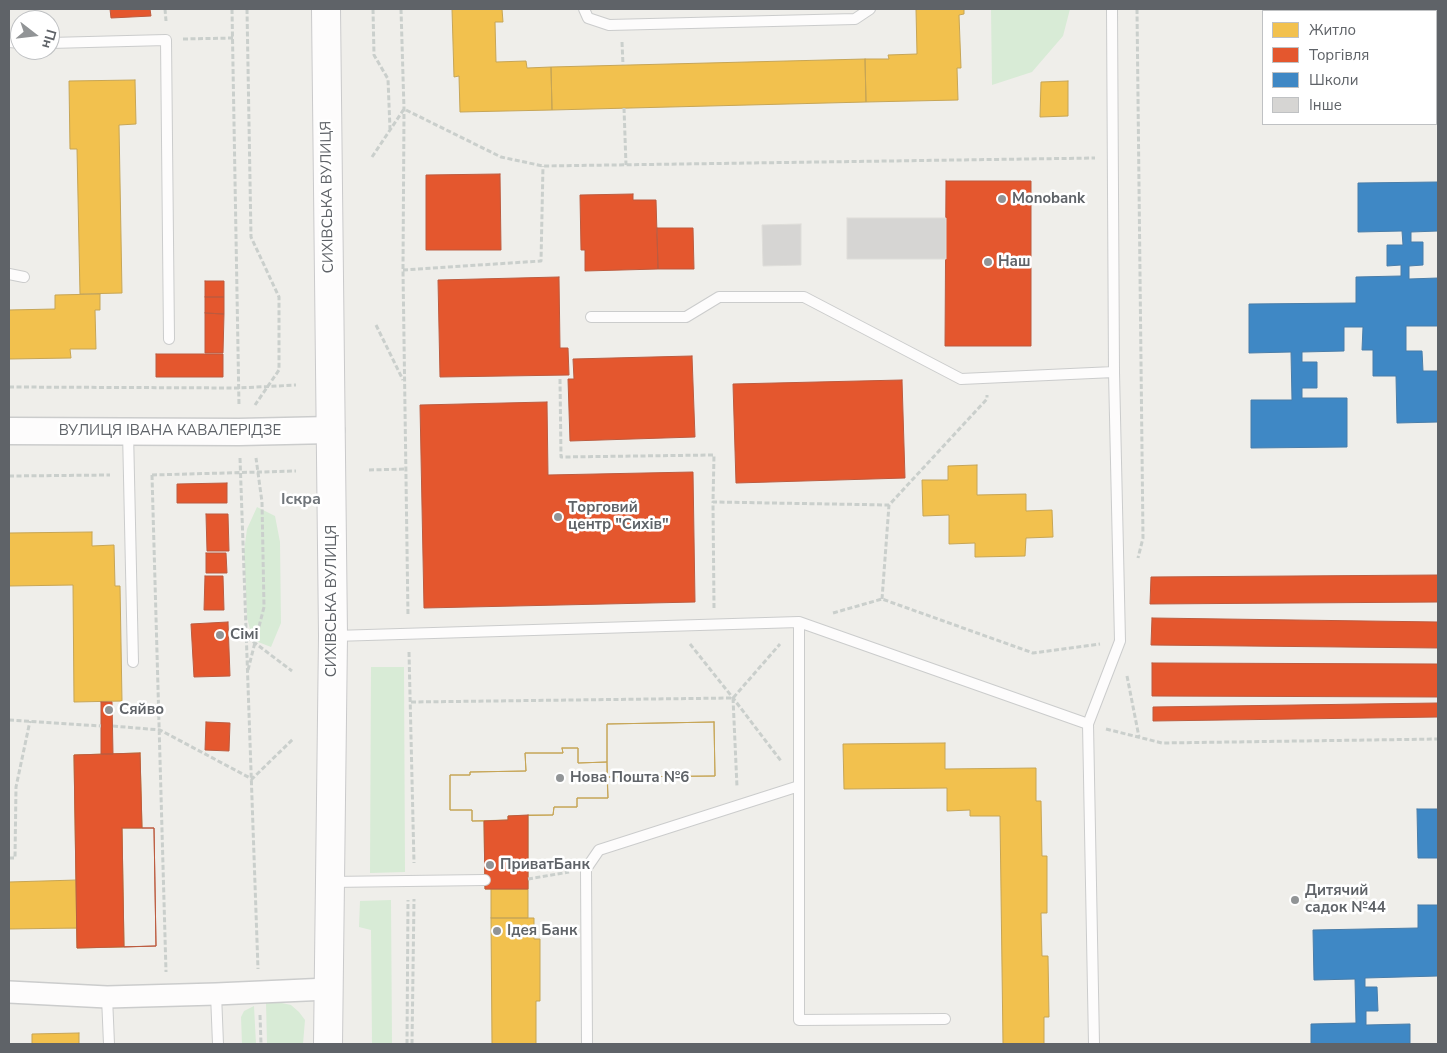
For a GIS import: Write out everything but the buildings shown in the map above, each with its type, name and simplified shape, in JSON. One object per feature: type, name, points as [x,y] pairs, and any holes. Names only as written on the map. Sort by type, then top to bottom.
[{"type":"main road","name":"СИХІВСЬКА ВУЛИЦЯ","points":[[326,9],[333,636],[328,1044]]},
{"type":"street","name":"ВУЛИЦЯ ІВАНА КАВАЛЕРІДЗЕ","points":[[9,431],[128,430],[239,432],[330,430]]},
{"type":"street","points":[[9,992],[107,996],[167,996],[328,989]]},
{"type":"lane","points":[[584,9],[588,18],[608,25],[855,19],[870,9]]},
{"type":"lane","points":[[1094,1044],[1088,724],[1120,641],[1114,372],[1112,9]]},
{"type":"lane","points":[[60,43],[166,40],[169,339]]},
{"type":"lane","points":[[9,274],[24,277]]},
{"type":"lane","points":[[591,317],[686,317],[719,297],[804,297],[961,379],[1114,372]]},
{"type":"lane","points":[[128,430],[133,662]]},
{"type":"lane","points":[[333,636],[799,622],[1088,724]]},
{"type":"lane","points":[[799,622],[799,1020],[945,1019]]},
{"type":"lane","points":[[587,1044],[586,869],[600,850],[799,786]]},
{"type":"lane","points":[[329,882],[485,880]]},
{"type":"lane","points":[[216,994],[218,1044]]},
{"type":"lane","points":[[107,996],[109,1044]]},
{"type":"path","points":[[232,9],[238,388]]},
{"type":"path","points":[[247,9],[250,237],[279,297],[279,370],[254,406]]},
{"type":"path","points":[[373,9],[374,55],[388,79],[390,130]]},
{"type":"path","points":[[401,9],[404,108],[402,270],[411,702],[412,1044]]},
{"type":"path","points":[[1136,566],[1142,538],[1137,9]]},
{"type":"path","points":[[166,40],[233,38]]},
{"type":"path","points":[[372,157],[404,108]]},
{"type":"path","points":[[404,108],[501,157],[543,166],[1113,158]]},
{"type":"path","points":[[624,108],[626,165]]},
{"type":"path","points":[[402,270],[541,261],[543,166]]},
{"type":"path","points":[[376,325],[404,383]]},
{"type":"path","points":[[882,599],[889,505],[987,399],[989,377]]},
{"type":"path","points":[[560,379],[561,457],[714,455],[714,624]]},
{"type":"path","points":[[9,387],[238,388],[296,385]]},
{"type":"path","points":[[240,457],[261,1044]]},
{"type":"path","points":[[248,670],[264,607],[262,502],[256,467]]},
{"type":"path","points":[[370,470],[405,469]]},
{"type":"path","points":[[146,475],[241,474],[296,471]]},
{"type":"path","points":[[9,476],[110,475]]},
{"type":"path","points":[[152,475],[167,996]]},
{"type":"path","points":[[713,502],[889,505]]},
{"type":"path","points":[[738,805],[733,698],[799,622],[882,599],[1033,654],[1120,641],[1138,737]]},
{"type":"path","points":[[675,626],[733,698],[799,786]]},
{"type":"path","points":[[247,637],[292,671]]},
{"type":"path","points":[[411,702],[733,698]]},
{"type":"path","points":[[9,720],[101,726]]},
{"type":"path","points":[[9,858],[15,858],[16,788],[30,721]]},
{"type":"path","points":[[1088,724],[1162,743],[1438,739]]},
{"type":"path","points":[[113,726],[160,730],[252,779]]},
{"type":"path","points":[[252,779],[293,739]]},
{"type":"path","points":[[528,879],[586,869]]},
{"type":"path","points":[[407,1044],[411,882]]},
{"type":"green space","points":[[991,9],[1070,9],[1063,36],[1032,72],[992,85]]},
{"type":"green space","points":[[257,507],[275,516],[280,542],[281,623],[271,647],[253,640],[247,618],[244,551],[247,529]]},
{"type":"green space","points":[[371,667],[404,667],[405,872],[370,873]]},
{"type":"green space","points":[[391,900],[392,1044],[372,1044],[371,930],[359,927],[360,901]]},
{"type":"green space","points":[[266,1003],[291,1005],[299,1012],[305,1020],[303,1044],[267,1044]]},
{"type":"green space","points":[[254,1006],[256,1044],[242,1044],[241,1017],[244,1011]]},
{"type":"place","name":"Monobank","points":[[1002,199]]},
{"type":"place","name":"Наш","points":[[988,262]]},
{"type":"place","name":"Tорговий центр \"Сихів\"","points":[[558,517]]},
{"type":"place","name":"Сімі","points":[[220,635]]},
{"type":"place","name":"Сяйво","points":[[109,710]]},
{"type":"place","name":"Нова Пошта №6","points":[[560,778]]},
{"type":"place","name":"ПриватБанк","points":[[490,865]]},
{"type":"place","name":"Дитячий садок №44","points":[[1295,900]]},
{"type":"place","name":"Ідея Банк","points":[[497,931]]},
{"type":"district","name":"Іскра","points":[[301,500]]}]
